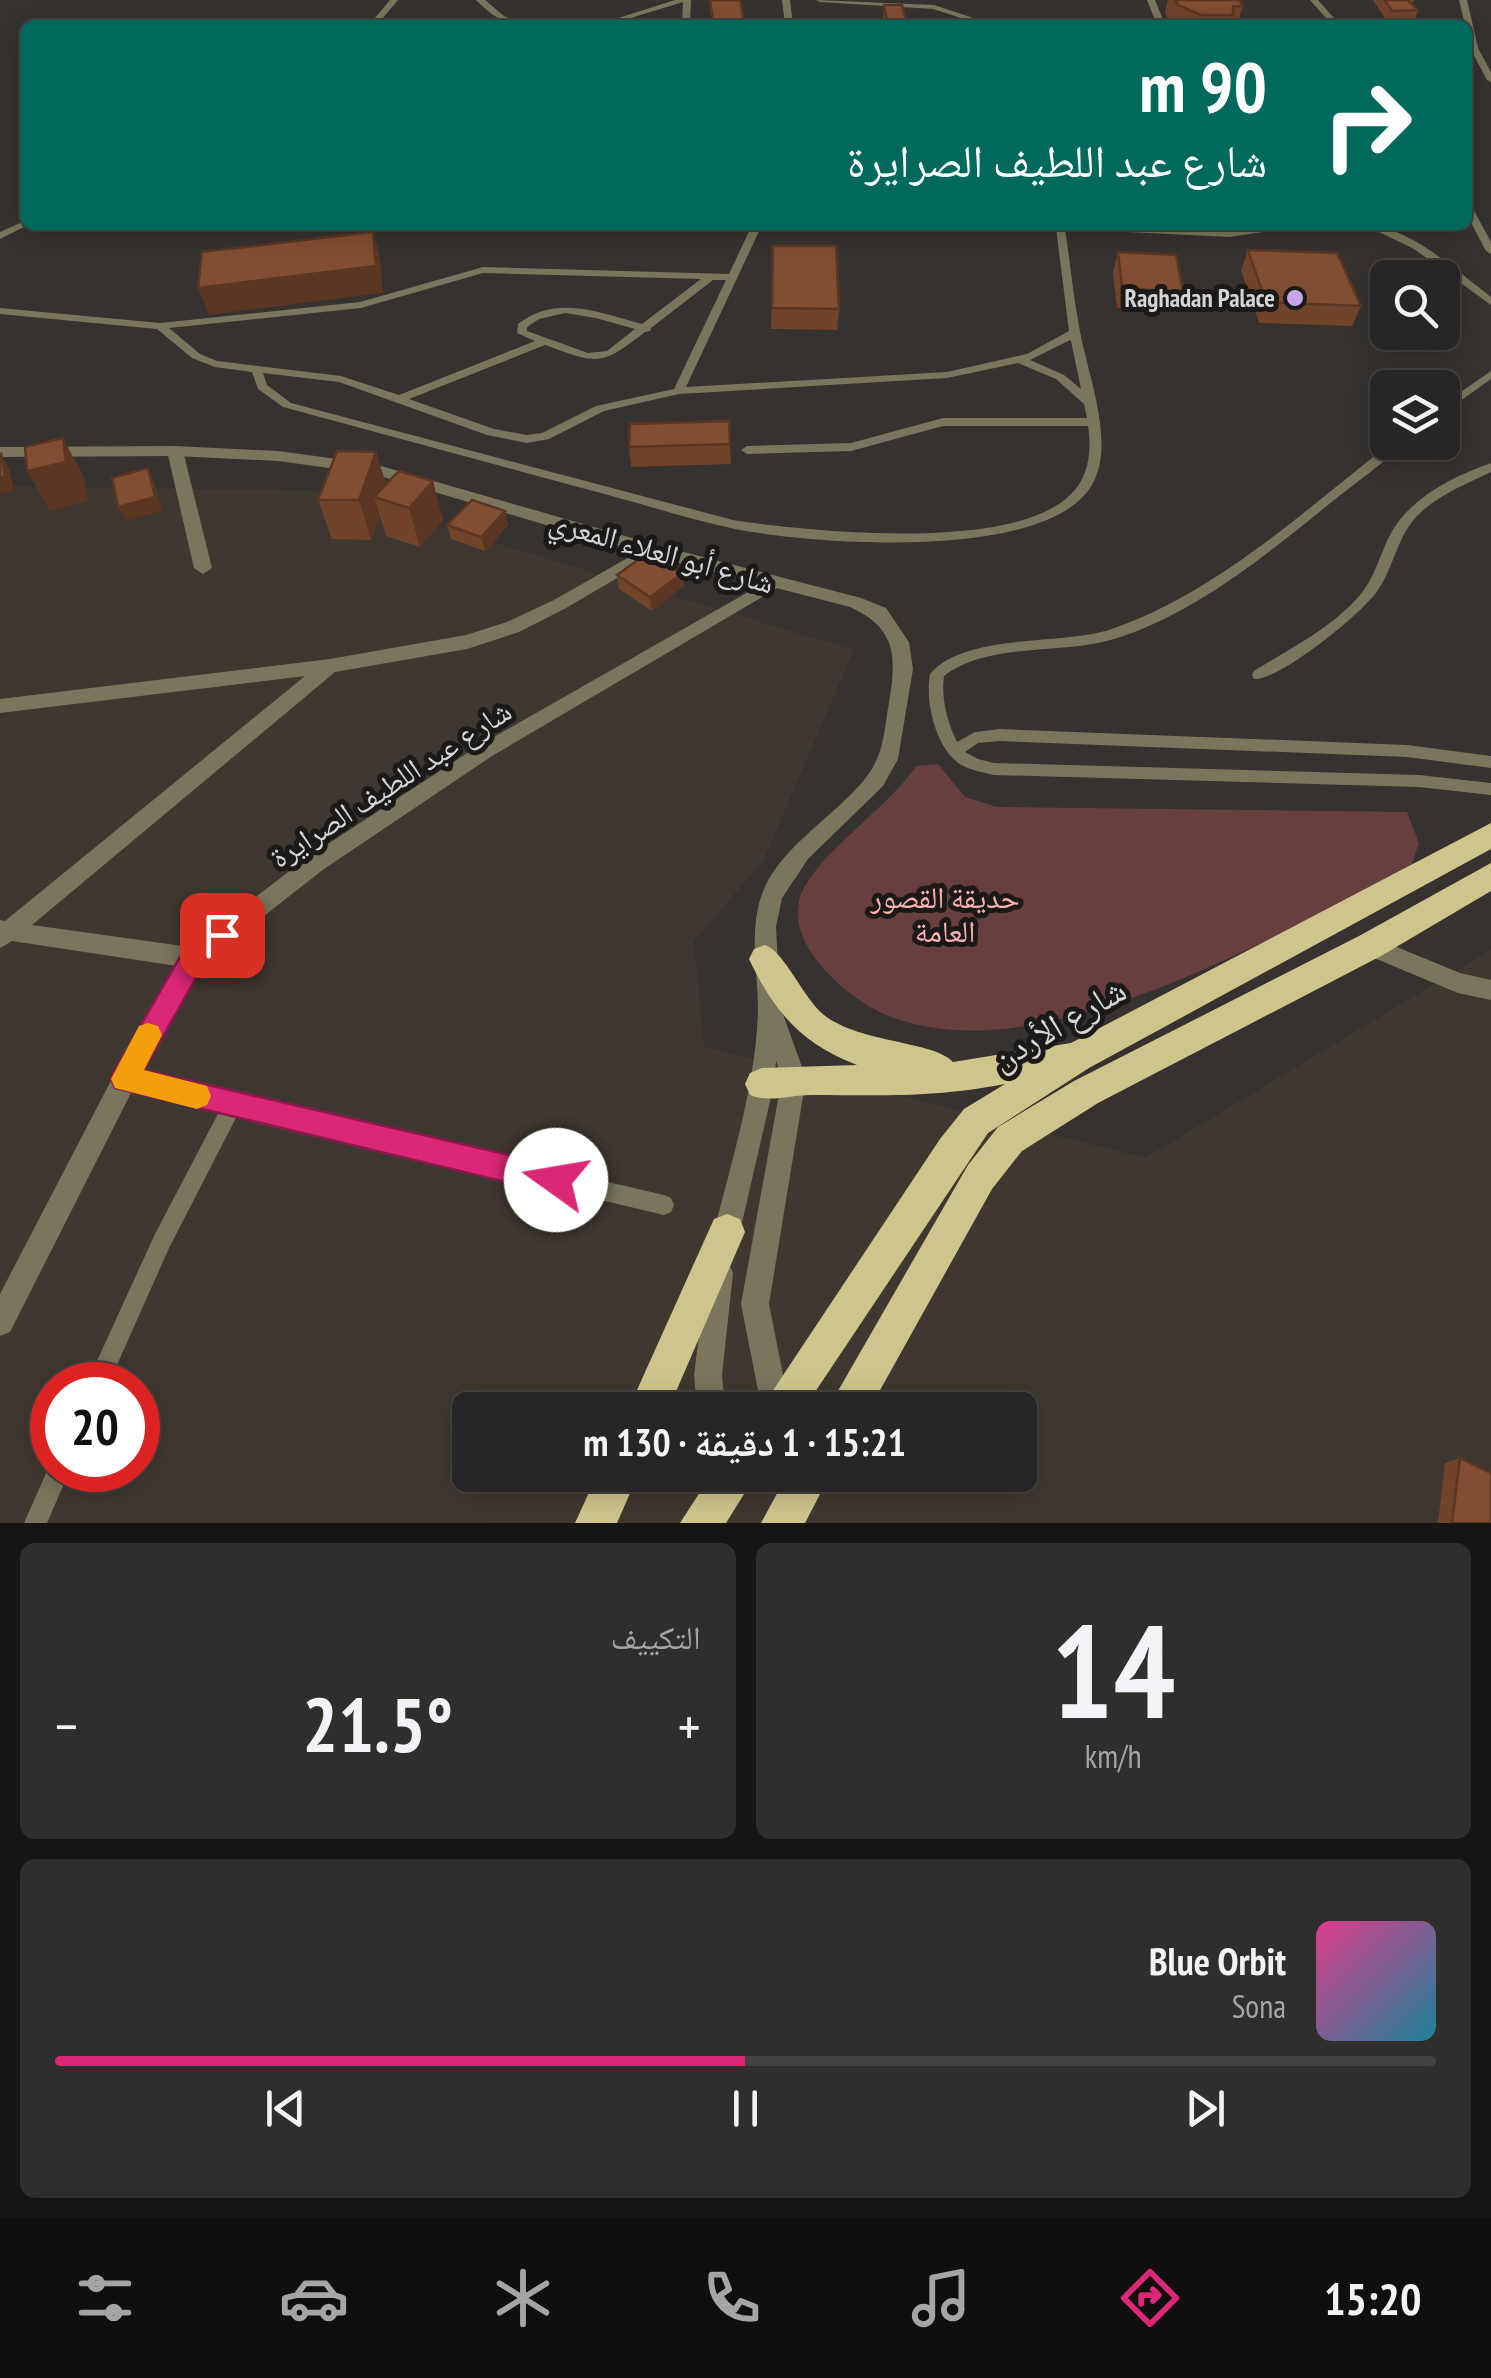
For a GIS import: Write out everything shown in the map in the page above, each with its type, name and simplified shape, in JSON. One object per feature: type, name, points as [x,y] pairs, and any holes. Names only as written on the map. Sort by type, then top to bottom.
[{"type":"highway","name":"شارع الأردن","points":[[790,1392],[962,1135],[993,1110],[1077,1057],[1491,835]]},
{"type":"highway","points":[[857,1392],[980,1178],[1010,1140],[1086,1092],[1370,946],[1491,876]]},
{"type":"highway","points":[[765,959],[781,996],[822,1034],[882,1060],[961,1073]]},
{"type":"highway","points":[[778,1081],[903,1082],[1077,1057]]},
{"type":"highway","points":[[656,1392],[726,1232]]},
{"type":"highway","points":[[596,1523],[610,1492]]},
{"type":"highway","points":[[782,1523],[800,1492]]},
{"type":"street","name":"شارع أبو العلاء المعري","points":[[0,452],[175,451],[278,456],[374,469],[652,550],[855,602],[880,613],[900,642],[904,669],[885,766],[801,853],[772,895],[765,959],[778,1081],[755,1304],[774,1392]]},
{"type":"street","points":[[175,451],[203,568]]},
{"type":"street","points":[[0,706],[330,666],[467,642],[513,628],[652,550]]},
{"type":"street","name":"شارع عبد اللطيف الصرايرة","points":[[0,1322],[125,1079],[193,958],[316,862],[455,770],[777,583]]},
{"type":"street","points":[[2,932],[330,666]]},
{"type":"street","points":[[2,932],[193,958]]},
{"type":"street","points":[[1370,946],[1458,983],[1491,990]]},
{"type":"street","name":"شارع أبو العلاء المعري","points":[[709,1392],[708,1375],[726,1232],[778,1081]]},
{"type":"lane","points":[[377,20],[394,0]]},
{"type":"lane","points":[[480,0],[507,20]]},
{"type":"lane","points":[[617,20],[685,0]]},
{"type":"lane","points":[[820,0],[934,7],[975,20]]},
{"type":"lane","points":[[1303,0],[1314,1],[1331,20]]},
{"type":"lane","points":[[1472,39],[1491,80]]},
{"type":"lane","points":[[1472,217],[1491,251]]},
{"type":"lane","points":[[679,392],[755,230]]},
{"type":"lane","points":[[257,371],[262,386],[287,405],[734,524],[797,534],[902,537],[978,533],[1031,524],[1077,498],[1091,477],[1100,452],[1074,333],[1061,230]]},
{"type":"lane","points":[[1381,230],[1418,247],[1491,302]]},
{"type":"lane","points":[[0,311],[160,326],[342,309],[483,270],[732,277]]},
{"type":"lane","points":[[646,329],[548,310],[522,326],[528,338],[598,357],[646,329],[710,277]]},
{"type":"lane","points":[[160,326],[196,356],[257,371],[341,380],[491,432],[527,439],[545,436],[600,408],[679,392],[914,378],[1020,360],[1043,353],[1074,333]]},
{"type":"lane","points":[[400,398],[541,343]]},
{"type":"lane","points":[[1020,360],[1060,377],[1088,401]]},
{"type":"lane","points":[[1460,397],[1491,374]]},
{"type":"lane","points":[[747,450],[851,447],[943,422],[1093,422]]},
{"type":"lane","points":[[1376,460],[1221,577],[1161,613],[1091,640],[972,656],[945,665],[933,686],[954,751],[979,766],[1016,771],[1441,783],[1491,790]]},
{"type":"lane","points":[[1259,675],[1364,600],[1386,569],[1397,532],[1416,509],[1491,468]]},
{"type":"lane","points":[[954,751],[975,738],[1000,735],[1432,754],[1491,762]]},
{"type":"lane","points":[[1432,754],[1441,783]]},
{"type":"lane","points":[[125,1079],[664,1205]]},
{"type":"lane","points":[[107,1362],[162,1241],[233,1104]]},
{"type":"lane","points":[[35,1523],[49,1492]]},
{"type":"shaded area","points":[[0,486],[320,491],[854,650],[763,861],[694,941],[704,1047],[1145,1158],[1491,950],[1491,1523],[0,1523]]},
{"type":"green space","name":"حديقة القصور العامة","points":[[938,764],[965,797],[997,807],[1407,812],[1419,843],[1411,867],[1207,968],[1127,1000],[1047,1022],[970,1031],[901,1020],[841,986],[824,969],[803,938],[799,902],[805,886],[832,852],[888,799],[916,766]]},
{"type":"building","points":[[710,0],[740,0],[744,20],[713,20]]},
{"type":"building","points":[[1175,0],[1239,0],[1243,6],[1233,6],[1233,15],[1201,15]]},
{"type":"building","points":[[1385,0],[1408,0],[1418,10],[1392,11]]},
{"type":"building","points":[[884,5],[902,5],[906,20],[887,20]]},
{"type":"building","points":[[373,232],[376,266],[198,288],[202,252]]},
{"type":"building","points":[[773,246],[836,246],[839,309],[772,308]]},
{"type":"building","points":[[1248,250],[1337,253],[1361,306],[1266,302]]},
{"type":"building","points":[[1118,252],[1176,255],[1183,292],[1122,288]]},
{"type":"building","points":[[729,421],[730,444],[629,447],[630,424]]},
{"type":"building","points":[[63,438],[66,462],[27,471],[25,447]]},
{"type":"building","points":[[337,451],[376,452],[359,500],[318,500]]},
{"type":"building","points":[[0,455],[5,476],[0,478]]},
{"type":"building","points":[[148,468],[155,497],[118,507],[112,478]]},
{"type":"building","points":[[399,471],[433,481],[409,508],[374,497]]},
{"type":"building","points":[[472,500],[505,511],[481,537],[447,525]]},
{"type":"building","points":[[649,552],[683,573],[650,597],[617,575]]},
{"type":"building","points":[[1460,1458],[1491,1473],[1491,1523],[1452,1523]]},
{"type":"slow traffic","points":[[148,1035],[125,1079],[197,1096]]},
{"type":"place","name":"Raghadan Palace","points":[[1295,298]]},
{"type":"route","points":[[222,935],[193,958],[125,1079],[556,1180]]}]
